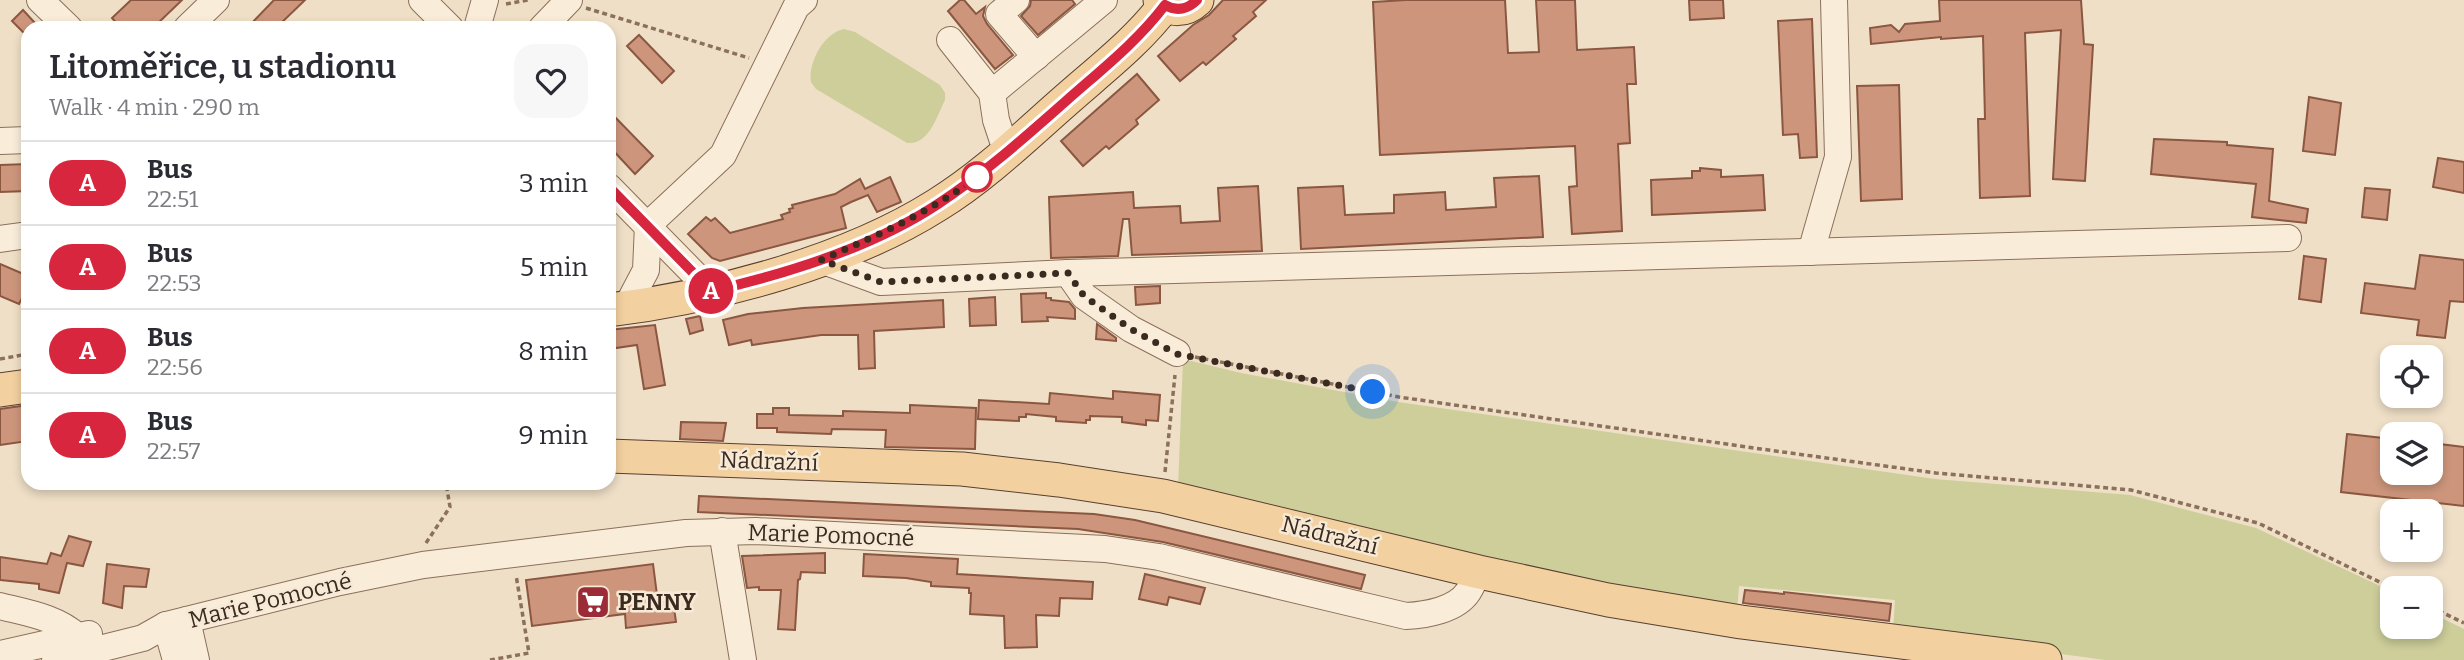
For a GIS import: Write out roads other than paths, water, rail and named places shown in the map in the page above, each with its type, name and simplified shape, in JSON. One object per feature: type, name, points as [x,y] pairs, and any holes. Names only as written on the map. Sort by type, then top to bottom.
[{"type":"main road","points":[[617,309],[755,281],[821,260],[936,206],[1007,153],[1144,32],[1174,2]]},
{"type":"main road","points":[[0,390],[21,387]]},
{"type":"main road","name":"Nádražní","points":[[616,456],[962,469],[1059,480],[1163,496],[1608,600],[1741,622],[2045,660]]},
{"type":"street","points":[[40,0],[62,21]]},
{"type":"street","points":[[194,21],[216,0]]},
{"type":"street","points":[[422,0],[443,21]]},
{"type":"street","points":[[479,21],[485,0]]},
{"type":"street","points":[[617,309],[646,270],[648,225],[723,155],[796,7],[804,0]]},
{"type":"street","points":[[1016,0],[999,14],[1035,57]]},
{"type":"street","points":[[992,93],[1104,0]]},
{"type":"street","points":[[549,21],[568,1]]},
{"type":"street","points":[[1811,252],[1839,157],[1834,2]]},
{"type":"street","points":[[950,40],[992,93],[996,120],[1007,153]]},
{"type":"street","points":[[0,141],[21,140]]},
{"type":"street","points":[[616,194],[711,291]]},
{"type":"street","points":[[0,239],[21,236]]},
{"type":"street","points":[[821,260],[881,282],[1068,273],[2288,238]]},
{"type":"street","points":[[1068,273],[1084,296],[1131,329],[1177,354]]},
{"type":"street","points":[[722,531],[743,660]]},
{"type":"street","name":"Marie Pomocné","points":[[55,660],[143,638],[176,623],[340,582],[423,565],[512,552],[686,533],[722,531],[1105,549],[1159,557],[1406,615],[1443,610],[1467,595],[1479,572]]},
{"type":"street","name":"Marie Pomocné","points":[[77,636],[64,625],[6,608],[13,654],[138,623],[176,623]]},
{"type":"street","points":[[176,623],[176,660]]},
{"type":"street","points":[[176,623],[197,660]]},
{"type":"place","name":"PENNY","points":[[593,602]]}]
